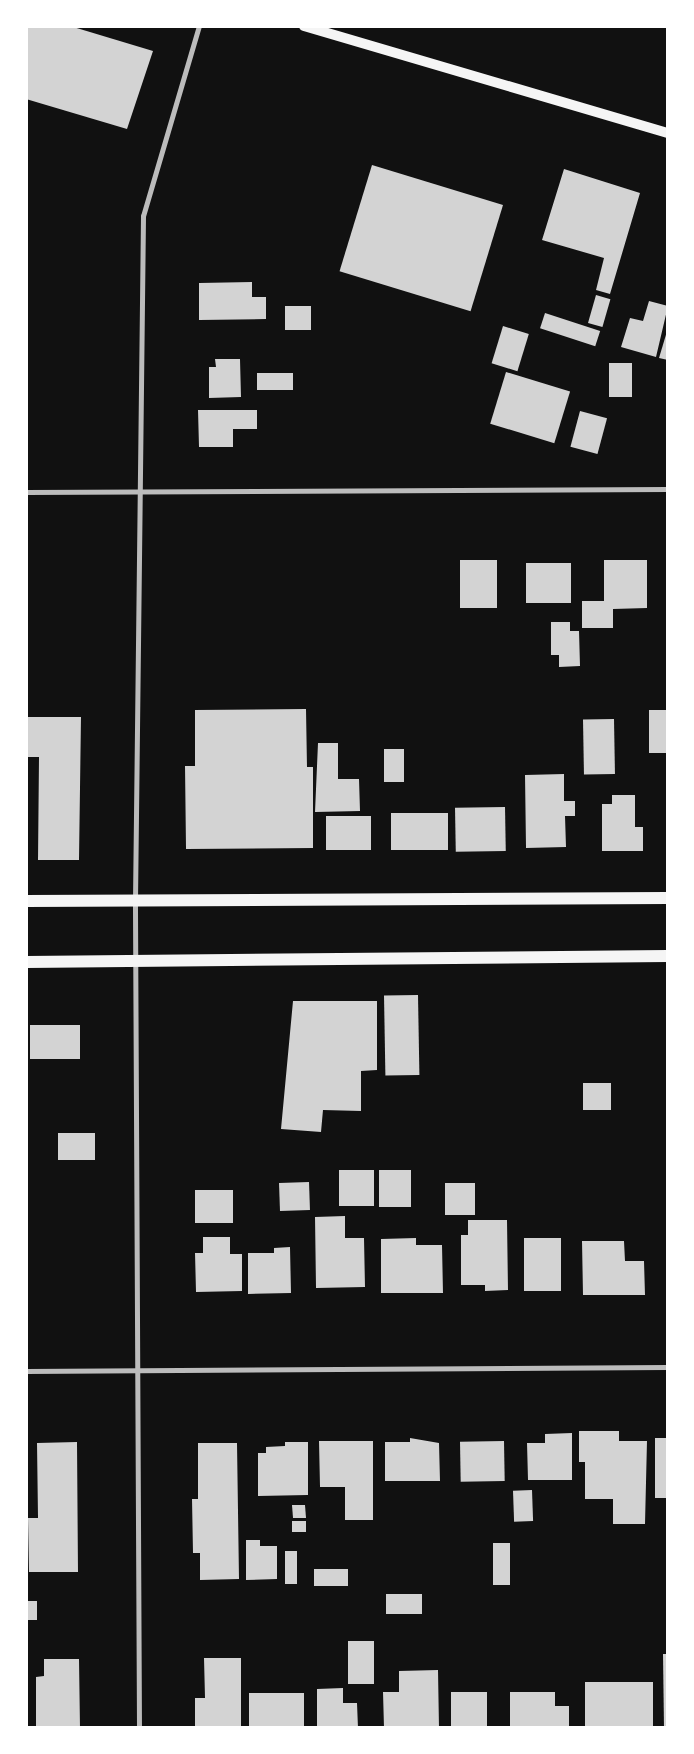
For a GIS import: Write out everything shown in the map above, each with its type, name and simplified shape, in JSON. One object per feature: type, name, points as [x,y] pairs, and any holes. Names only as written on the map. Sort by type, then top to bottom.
[{"type":"main road","points":[[304,26],[668,133]]},
{"type":"main road","points":[[26,902],[668,898]]},
{"type":"main road","points":[[26,962],[668,956]]},
{"type":"street","points":[[139,1728],[139,1371],[135,901],[143,216],[199,26]]},
{"type":"street","points":[[26,492],[668,489]]},
{"type":"street","points":[[26,1371],[668,1368]]},
{"type":"building","points":[[26,26],[70,26],[153,51],[127,129],[26,99]]},
{"type":"building","points":[[372,165],[503,205],[471,311],[340,271]]},
{"type":"building","points":[[564,169],[640,193],[610,294],[596,290],[604,258],[542,240]]},
{"type":"building","points":[[252,282],[252,297],[266,297],[266,319],[199,320],[199,283]]},
{"type":"building","points":[[596,295],[610,299],[602,327],[588,323]]},
{"type":"building","points":[[649,301],[668,306],[656,357],[621,347],[630,318],[643,321]]},
{"type":"building","points":[[285,306],[311,306],[311,330],[285,330]]},
{"type":"building","points":[[545,313],[600,331],[595,346],[540,328]]},
{"type":"building","points":[[503,326],[529,334],[517,371],[492,363]]},
{"type":"building","points":[[668,328],[668,360],[659,358]]},
{"type":"building","points":[[215,359],[240,359],[241,397],[209,398],[209,367],[216,367]]},
{"type":"building","points":[[609,363],[632,363],[632,397],[609,397]]},
{"type":"building","points":[[506,372],[570,392],[554,443],[490,424]]},
{"type":"building","points":[[257,373],[293,373],[293,390],[257,390]]},
{"type":"building","points":[[198,410],[257,410],[257,429],[233,429],[233,447],[199,447]]},
{"type":"building","points":[[580,411],[607,418],[597,454],[570,447]]},
{"type":"building","points":[[460,560],[497,560],[497,608],[460,608]]},
{"type":"building","points":[[604,560],[647,560],[647,608],[613,609],[613,628],[582,628],[582,601],[604,601]]},
{"type":"building","points":[[526,563],[571,563],[571,603],[526,603]]},
{"type":"building","points":[[551,622],[570,622],[570,631],[579,631],[580,666],[559,667],[559,655],[551,655]]},
{"type":"building","points":[[306,709],[307,767],[313,767],[313,848],[186,849],[185,766],[195,766],[195,710]]},
{"type":"building","points":[[649,710],[668,710],[668,753],[649,753]]},
{"type":"building","points":[[26,717],[81,717],[79,860],[38,860],[39,757],[26,757]]},
{"type":"building","points":[[614,719],[615,774],[584,775],[583,720]]},
{"type":"building","points":[[318,743],[338,743],[338,779],[359,779],[360,811],[315,812]]},
{"type":"building","points":[[384,749],[404,749],[404,782],[384,782]]},
{"type":"building","points":[[564,774],[564,801],[575,801],[575,816],[565,816],[566,847],[526,848],[525,775]]},
{"type":"building","points":[[612,795],[635,795],[635,827],[643,827],[643,851],[602,851],[602,804],[612,804]]},
{"type":"building","points":[[505,807],[506,851],[456,852],[455,808]]},
{"type":"building","points":[[391,813],[448,813],[448,850],[391,850]]},
{"type":"building","points":[[326,816],[371,816],[371,850],[326,850]]},
{"type":"building","points":[[418,995],[419,1075],[385,1076],[384,996]]},
{"type":"building","points":[[293,1001],[377,1001],[377,1070],[361,1071],[361,1111],[323,1110],[321,1132],[281,1129]]},
{"type":"building","points":[[30,1025],[80,1025],[80,1059],[30,1059]]},
{"type":"building","points":[[583,1083],[611,1083],[611,1110],[583,1110]]},
{"type":"building","points":[[58,1133],[95,1133],[95,1160],[58,1160]]},
{"type":"building","points":[[339,1170],[374,1170],[374,1206],[339,1206]]},
{"type":"building","points":[[379,1170],[411,1170],[411,1207],[379,1207]]},
{"type":"building","points":[[309,1182],[310,1210],[280,1211],[279,1183]]},
{"type":"building","points":[[445,1183],[475,1183],[475,1215],[445,1215]]},
{"type":"building","points":[[195,1190],[233,1190],[233,1223],[195,1223]]},
{"type":"building","points":[[345,1216],[345,1238],[364,1238],[365,1287],[316,1288],[315,1217]]},
{"type":"building","points":[[468,1220],[507,1220],[508,1290],[485,1291],[485,1285],[461,1285],[461,1235],[468,1235]]},
{"type":"building","points":[[203,1237],[230,1237],[230,1254],[242,1254],[242,1291],[196,1292],[195,1253],[203,1253]]},
{"type":"building","points":[[416,1238],[416,1245],[442,1245],[443,1293],[381,1293],[381,1239]]},
{"type":"building","points":[[524,1238],[561,1238],[561,1291],[524,1291]]},
{"type":"building","points":[[582,1241],[624,1241],[625,1261],[644,1261],[645,1295],[583,1295]]},
{"type":"building","points":[[290,1247],[291,1293],[248,1294],[248,1253],[274,1253],[274,1248]]},
{"type":"building","points":[[579,1431],[619,1431],[619,1441],[647,1441],[645,1524],[613,1524],[613,1499],[585,1499],[585,1462],[579,1462]]},
{"type":"building","points":[[572,1433],[572,1480],[528,1480],[527,1443],[545,1443],[545,1434]]},
{"type":"building","points":[[410,1438],[439,1443],[440,1481],[385,1481],[385,1442],[410,1442]]},
{"type":"building","points":[[655,1438],[668,1438],[668,1498],[655,1498]]},
{"type":"building","points":[[319,1441],[373,1441],[373,1520],[345,1520],[345,1487],[320,1487]]},
{"type":"building","points":[[504,1441],[505,1481],[461,1482],[460,1442]]},
{"type":"building","points":[[77,1442],[78,1572],[29,1572],[28,1518],[38,1518],[37,1443]]},
{"type":"building","points":[[285,1442],[308,1442],[308,1495],[258,1496],[258,1453],[266,1453],[266,1447],[285,1446]]},
{"type":"building","points":[[198,1443],[237,1443],[239,1579],[200,1580],[200,1553],[193,1553],[192,1499],[198,1499]]},
{"type":"building","points":[[532,1490],[533,1521],[514,1522],[513,1491]]},
{"type":"building","points":[[292,1505],[305,1505],[306,1518],[293,1518]]},
{"type":"building","points":[[292,1521],[306,1521],[306,1532],[292,1532]]},
{"type":"building","points":[[246,1540],[260,1540],[260,1546],[277,1546],[277,1579],[246,1580]]},
{"type":"building","points":[[493,1543],[510,1543],[510,1585],[493,1585]]},
{"type":"building","points":[[285,1551],[297,1551],[297,1584],[285,1584]]},
{"type":"building","points":[[314,1569],[348,1569],[348,1586],[314,1586]]},
{"type":"building","points":[[386,1594],[422,1594],[422,1614],[386,1614]]},
{"type":"building","points":[[26,1601],[37,1601],[37,1620],[26,1620]]},
{"type":"building","points":[[348,1641],[374,1641],[374,1684],[348,1684]]},
{"type":"building","points":[[663,1654],[668,1654],[668,1728],[664,1728]]},
{"type":"building","points":[[204,1658],[241,1658],[241,1728],[195,1728],[195,1698],[205,1698]]},
{"type":"building","points":[[44,1659],[79,1659],[80,1728],[36,1728],[36,1677],[44,1676]]},
{"type":"building","points":[[438,1670],[439,1728],[384,1728],[383,1692],[399,1692],[399,1671]]},
{"type":"building","points":[[585,1682],[653,1682],[653,1728],[585,1728]]},
{"type":"building","points":[[343,1688],[343,1703],[357,1703],[358,1728],[317,1728],[317,1689]]},
{"type":"building","points":[[451,1692],[487,1692],[487,1728],[451,1728]]},
{"type":"building","points":[[510,1692],[555,1692],[555,1706],[569,1706],[569,1728],[510,1728]]},
{"type":"building","points":[[249,1693],[304,1693],[304,1728],[249,1728]]}]
